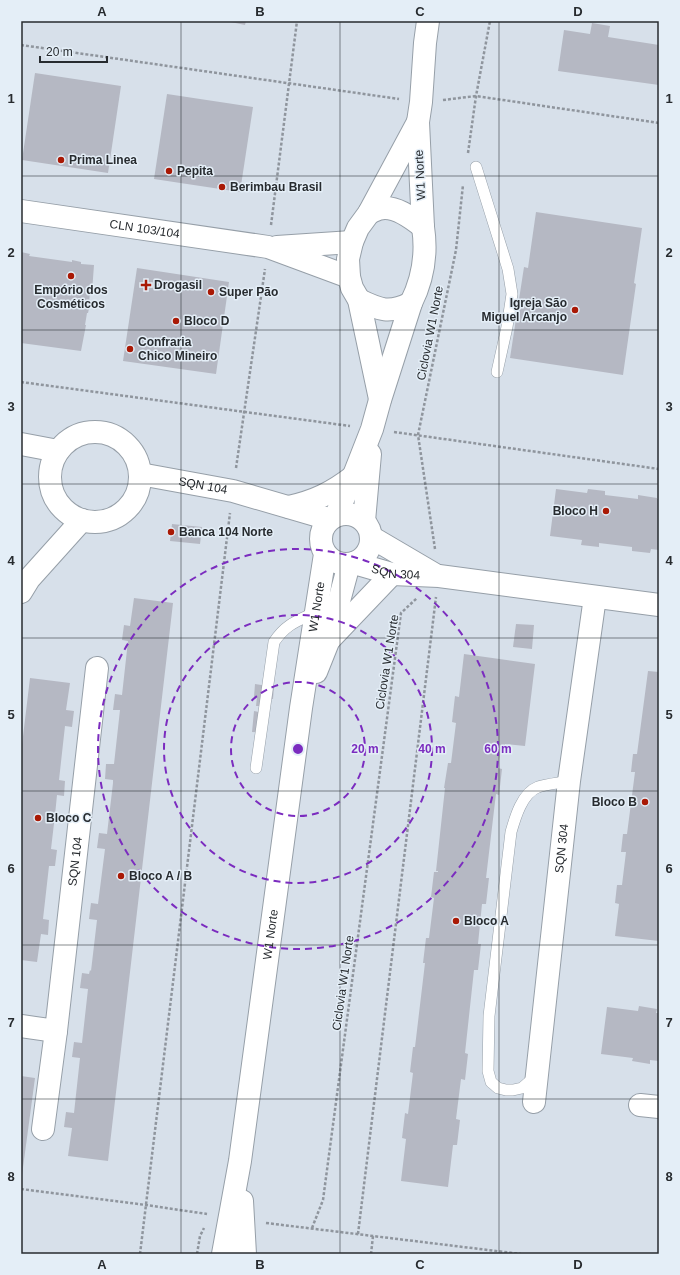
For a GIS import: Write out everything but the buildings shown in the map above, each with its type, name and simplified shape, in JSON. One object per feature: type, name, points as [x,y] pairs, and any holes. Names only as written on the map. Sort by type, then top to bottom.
[{"type":"street","name":"W1 Norte","points":[[423,21],[425,43]]},
{"type":"street","name":"W1 Norte","points":[[423,228],[419,112],[428,21]]},
{"type":"street","name":"W1 Norte","points":[[369,213],[419,112]]},
{"type":"street","points":[[372,429],[368,529],[370,546],[367,554],[362,559],[351,564],[337,563],[325,554],[320,540],[354,475],[372,429],[411,302],[417,291],[425,254],[423,228],[413,218],[401,212],[380,208],[369,213],[358,228],[352,242],[348,259],[349,277],[352,288],[359,300],[380,400]]},
{"type":"street","name":"CLN 103/104","points":[[21,210],[268,248],[349,277]]},
{"type":"street","name":"CLN 103/104","points":[[268,248],[352,242]]},
{"type":"street","points":[[359,300],[380,309],[392,310],[400,308],[411,302]]},
{"type":"street","points":[[95,433],[109,435],[122,442],[132,452],[140,474],[140,483],[137,493],[130,505],[121,514],[109,520],[96,522],[82,520],[69,514],[59,504],[52,492],[50,478],[52,464],[58,451],[68,441],[81,435],[95,433]]},
{"type":"street","points":[[21,444],[58,451]]},
{"type":"street","name":"SQN 104","points":[[140,474],[233,491],[289,507],[329,522]]},
{"type":"street","points":[[289,507],[306,503],[324,496],[340,487],[354,475]]},
{"type":"street","name":"SQN 104","points":[[266,500],[329,522]]},
{"type":"street","points":[[329,522],[343,513],[351,514],[358,516],[368,529]]},
{"type":"street","points":[[24,582],[82,520]]},
{"type":"street","name":"SQN 304","points":[[368,529],[439,576]]},
{"type":"street","name":"W1 Norte","points":[[223,1254],[240,1162],[301,708],[325,554]]},
{"type":"street","name":"W1 Norte","points":[[301,708],[328,642],[351,564]]},
{"type":"street","name":"SQN 304","points":[[351,564],[392,574],[439,576],[659,606]]},
{"type":"street","points":[[328,642],[392,574]]},
{"type":"street","name":"SQN 304","points":[[534,1102],[569,781],[595,597]]},
{"type":"street","name":"SQN 104","points":[[43,1129],[56,1031],[97,668]]},
{"type":"street","points":[[21,1026],[56,1031]]},
{"type":"street","name":"W1 Norte","points":[[240,1162],[245,1254]]},
{"type":"lane","points":[[476,167],[508,269],[512,294],[507,327],[497,372]]},
{"type":"lane","points":[[256,768],[274,642],[281,632],[290,624],[316,612]]},
{"type":"lane","points":[[538,1074],[522,1088],[513,1090],[498,1088],[491,1082],[488,1071],[489,1016],[511,832],[517,811],[525,797],[536,788],[569,781]]},
{"type":"path","points":[[140,1254],[233,491],[268,248],[297,21]]},
{"type":"path","points":[[467,158],[476,96],[490,21]]},
{"type":"path","points":[[21,45],[288,83],[419,112],[476,96],[659,124]]},
{"type":"path","name":"Ciclovia W1 Norte","points":[[312,1228],[323,1200],[401,613],[439,576],[418,435],[456,250],[464,181]]},
{"type":"path","points":[[21,382],[418,435],[659,470]]},
{"type":"path","points":[[358,1234],[439,576]]},
{"type":"path","points":[[21,1190],[208,1214]]},
{"type":"path","points":[[242,1220],[521,1254]]},
{"type":"path","points":[[371,1254],[373,1236]]},
{"type":"place","name":"Prima Linea","points":[[61,160]]},
{"type":"place","name":"Pepita","points":[[169,171]]},
{"type":"place","name":"Berimbau Brasil","points":[[222,187]]},
{"type":"place","name":"Empório dos Cosméticos","points":[[71,276]]},
{"type":"place","name":"Drogasil","points":[[146,285]]},
{"type":"place","name":"Super Pão","points":[[211,292]]},
{"type":"place","name":"Igreja São Miguel Arcanjo","points":[[575,310]]},
{"type":"place","name":"Bloco D","points":[[176,321]]},
{"type":"place","name":"Confraria Chico Mineiro","points":[[130,349]]},
{"type":"place","name":"Bloco H","points":[[606,511]]},
{"type":"place","name":"Banca 104 Norte","points":[[171,532]]},
{"type":"place","name":"Bloco B","points":[[645,802]]},
{"type":"place","name":"Bloco C","points":[[38,818]]},
{"type":"place","name":"Bloco A / B","points":[[121,876]]},
{"type":"place","name":"Bloco A","points":[[456,921]]}]
